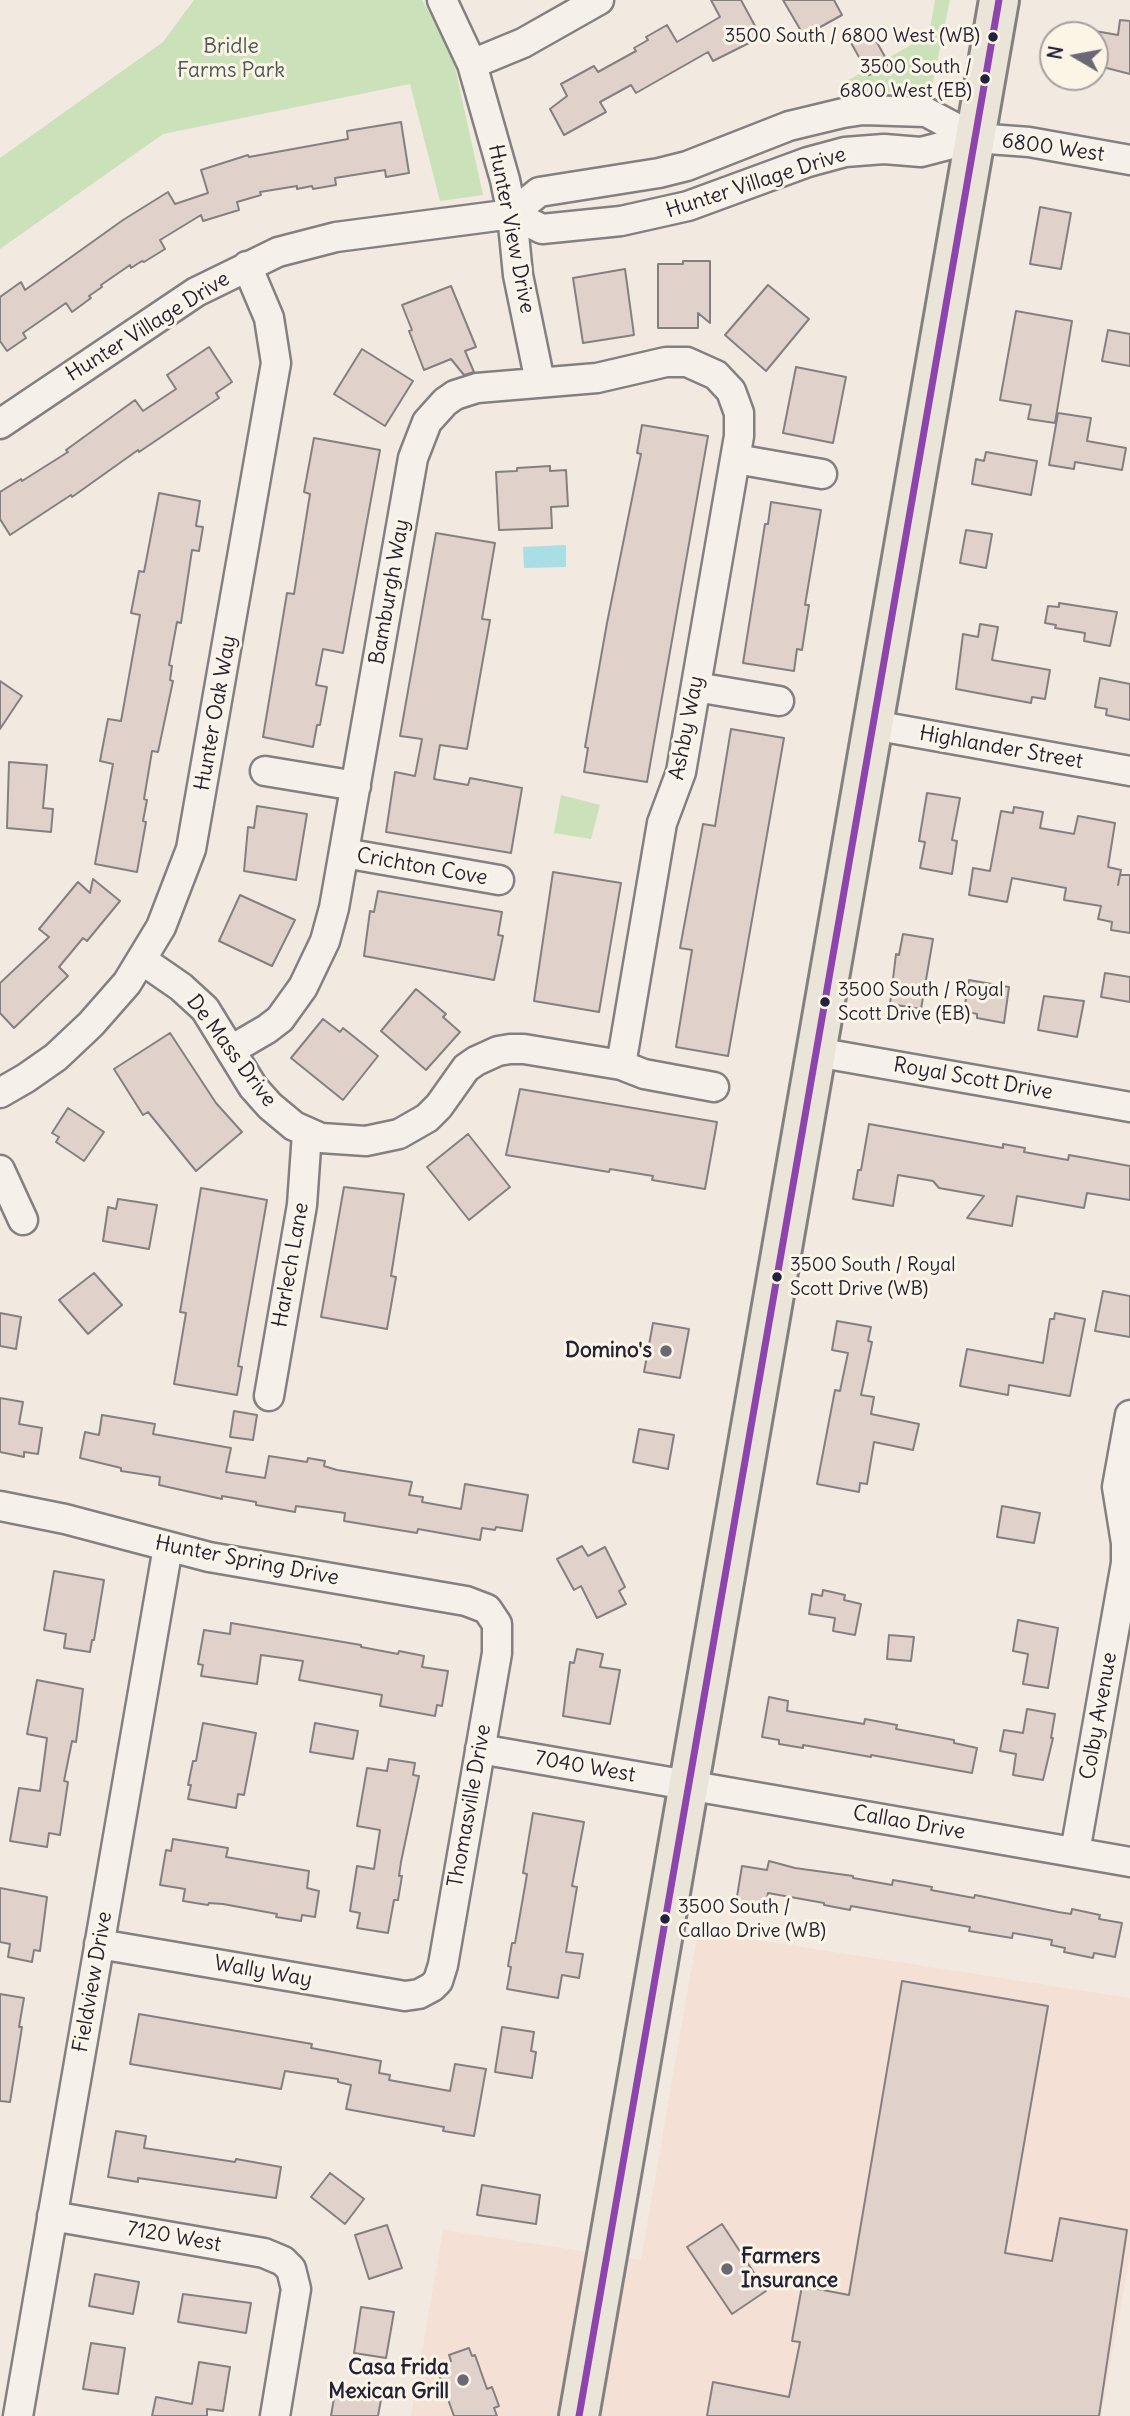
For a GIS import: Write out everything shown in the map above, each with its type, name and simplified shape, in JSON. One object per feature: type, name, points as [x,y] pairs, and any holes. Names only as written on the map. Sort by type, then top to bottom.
[{"type":"main road","points":[[579,2416],[999,0]]},
{"type":"street","name":"Hunter View Drive","points":[[442,0],[472,64],[502,167],[512,214],[518,275],[541,382]]},
{"type":"street","points":[[472,64],[523,43],[599,0]]},
{"type":"street","name":"Hunter Village Drive","points":[[0,424],[174,306],[247,265],[278,252],[336,237],[512,214],[539,192],[687,166],[789,126],[843,113],[863,110],[926,112],[975,138]]},
{"type":"street","name":"6800 West","points":[[975,138],[1029,142],[1130,160]]},
{"type":"street","name":"Hunter Village Drive","points":[[512,214],[542,229],[631,219],[688,206],[808,162],[845,152],[884,149],[921,152],[975,138]]},
{"type":"street","name":"Hunter Oak Way","points":[[0,1093],[26,1078],[74,1040],[111,1002],[142,960],[172,902],[191,849],[276,363],[273,332],[247,265]]},
{"type":"street","name":"Bamburgh Way","points":[[231,1050],[274,1024],[303,987],[325,941],[334,908],[413,458],[427,422],[445,402],[465,391],[597,378],[677,362],[687,362],[708,370],[731,391]]},
{"type":"street","name":"Ashby Way","points":[[621,1065],[662,823],[679,780],[736,459],[740,413],[731,391]]},
{"type":"street","points":[[736,459],[822,474]]},
{"type":"street","points":[[696,687],[779,701]]},
{"type":"street","name":"Highlander Street","points":[[873,725],[1130,771]]},
{"type":"street","points":[[265,771],[356,786]]},
{"type":"street","name":"Crichton Cove","points":[[344,853],[499,880]]},
{"type":"street","name":"De Mass Drive","points":[[142,960],[194,998],[214,1022],[253,1087],[270,1106],[294,1126],[321,1138],[374,1140],[399,1134],[427,1118],[466,1068],[498,1051],[524,1049],[621,1065],[644,1074],[714,1087]]},
{"type":"street","name":"Royal Scott Drive","points":[[816,1052],[1130,1107]]},
{"type":"street","name":"Harlech Lane","points":[[269,1396],[302,1205],[307,1133]]},
{"type":"street","points":[[0,1170],[23,1220]]},
{"type":"street","name":"Colby Avenue","points":[[1075,1852],[1126,1563],[1126,1543],[1117,1487],[1130,1415]]},
{"type":"street","name":"Hunter Spring Drive","points":[[0,1506],[65,1519],[209,1557],[466,1601],[481,1605],[493,1615]]},
{"type":"street","name":"Fieldview Drive","points":[[18,2416],[168,1547]]},
{"type":"street","name":"Thomasville Drive","points":[[426,1992],[442,1973],[498,1643],[493,1615]]},
{"type":"street","name":"7040 West","points":[[480,1749],[689,1784]]},
{"type":"street","name":"Callao Drive","points":[[689,1784],[1130,1862]]},
{"type":"street","name":"Wally Way","points":[[99,1944],[397,1994],[412,1996],[426,1992]]},
{"type":"street","name":"7120 West","points":[[52,2216],[264,2253],[283,2260],[291,2269],[294,2278],[295,2300],[275,2416]]},
{"type":"shaded area","points":[[698,1931],[1130,1998],[1130,2257],[1101,2416],[411,2416],[443,2230],[641,2260]]},
{"type":"green space","name":"Bridle Farms Park","points":[[194,0],[422,0],[452,53],[483,195],[440,201],[410,84],[163,134],[0,249],[0,158],[163,42]]},
{"type":"green space","points":[[935,0],[950,0],[932,87],[845,97],[843,83],[929,35]]},
{"type":"green space","points":[[561,795],[600,805],[591,839],[554,833]]},
{"type":"water","points":[[566,545],[566,567],[524,568],[523,547]]},
{"type":"building","points":[[711,0],[741,0],[761,37],[713,61],[708,52],[636,93],[631,85],[600,102],[606,112],[564,135],[550,109],[567,96],[561,84],[594,66],[598,72],[636,51],[634,48],[648,40],[646,37],[667,25],[677,42],[720,17]]},
{"type":"building","points":[[783,0],[834,0],[842,15],[804,36]]},
{"type":"building","points":[[1120,20],[1130,21],[1130,74],[1109,69],[1109,33],[1118,35]]},
{"type":"building","points":[[870,30],[889,64],[869,75],[850,41]]},
{"type":"building","points":[[401,122],[409,173],[386,177],[385,170],[335,178],[336,185],[313,189],[312,186],[297,189],[297,186],[260,192],[261,195],[237,202],[239,210],[203,221],[201,215],[160,240],[165,249],[131,268],[130,265],[101,285],[102,287],[89,296],[91,298],[72,312],[66,303],[23,333],[26,338],[7,351],[0,341],[0,297],[21,282],[25,290],[123,220],[168,192],[175,204],[208,193],[201,170],[248,155],[249,157],[348,139],[347,131]]},
{"type":"building","points":[[1040,207],[1071,213],[1061,269],[1030,264]]},
{"type":"building","points":[[683,261],[710,261],[710,323],[698,313],[698,328],[658,328],[658,264],[683,264]]},
{"type":"building","points":[[625,269],[634,335],[583,343],[573,278]]},
{"type":"building","points":[[768,285],[809,319],[766,371],[725,335]]},
{"type":"building","points":[[451,286],[476,347],[465,351],[474,372],[464,375],[451,359],[424,370],[402,305]]},
{"type":"building","points":[[1016,311],[1072,321],[1055,423],[1028,419],[1031,405],[1000,400]]},
{"type":"building","points":[[1108,330],[1130,334],[1130,366],[1102,361]]},
{"type":"building","points":[[209,347],[232,382],[216,393],[219,398],[139,452],[138,450],[72,497],[71,495],[10,535],[0,519],[0,492],[68,452],[66,450],[135,400],[143,411],[176,389],[167,375]]},
{"type":"building","points":[[362,349],[413,381],[385,426],[334,394]]},
{"type":"building","points":[[796,367],[846,377],[833,443],[783,433]]},
{"type":"building","points":[[1058,413],[1091,418],[1087,441],[1126,448],[1122,470],[1075,462],[1074,469],[1049,465]]},
{"type":"building","points":[[642,425],[708,436],[647,782],[584,772],[588,748],[585,747],[607,623],[641,454],[637,453]]},
{"type":"building","points":[[314,438],[380,450],[343,653],[323,649],[316,685],[327,687],[313,747],[263,737],[287,593],[294,594],[310,494],[304,492]]},
{"type":"building","points":[[986,452],[1037,461],[1031,495],[972,484],[976,459],[984,461]]},
{"type":"building","points":[[550,466],[550,471],[566,470],[568,506],[551,507],[552,528],[499,530],[496,472]]},
{"type":"building","points":[[159,493],[200,501],[196,526],[203,527],[199,551],[192,550],[181,623],[177,622],[169,665],[172,666],[170,680],[173,681],[158,752],[152,751],[144,799],[147,800],[143,821],[146,822],[137,872],[95,864],[113,764],[100,761],[108,719],[121,721],[140,615],[131,613],[139,571],[144,572]]},
{"type":"building","points":[[771,502],[821,510],[805,605],[809,605],[802,650],[797,649],[794,671],[743,663],[765,524],[768,524]]},
{"type":"building","points":[[966,530],[992,534],[986,568],[960,563]]},
{"type":"building","points":[[436,533],[495,543],[482,619],[490,620],[467,749],[440,745],[434,779],[468,785],[470,778],[522,788],[511,853],[386,832],[395,772],[415,776],[422,739],[400,736]]},
{"type":"building","points":[[1059,603],[1117,612],[1110,646],[1084,641],[1085,633],[1055,628],[1056,625],[1045,623],[1048,606],[1059,607]]},
{"type":"building","points":[[980,624],[998,627],[992,660],[1050,670],[1045,699],[1032,697],[1031,703],[956,689],[963,634],[978,637]]},
{"type":"building","points":[[1100,678],[1130,684],[1130,720],[1106,715],[1107,709],[1095,707]]},
{"type":"building","points":[[0,681],[22,696],[0,729]]},
{"type":"building","points":[[731,729],[784,738],[728,1056],[676,1047],[692,950],[680,948],[703,824],[715,826]]},
{"type":"building","points":[[9,762],[47,765],[43,808],[53,809],[51,832],[7,828]]},
{"type":"building","points":[[927,793],[960,798],[952,840],[957,841],[952,874],[920,868],[925,842],[919,841]]},
{"type":"building","points":[[257,806],[307,814],[296,880],[244,871],[248,827],[254,828]]},
{"type":"building","points":[[1014,807],[1043,812],[1040,828],[1074,834],[1078,816],[1115,823],[1108,867],[1121,870],[1120,875],[1130,875],[1130,933],[1111,930],[1112,922],[1098,919],[1101,906],[1064,900],[1066,888],[1012,878],[1007,902],[969,895],[973,868],[990,871],[1001,811],[1013,813]]},
{"type":"building","points":[[553,872],[621,883],[599,1012],[534,1001]]},
{"type":"building","points":[[93,879],[120,901],[87,941],[83,938],[59,967],[68,976],[14,1028],[0,1013],[0,983],[49,937],[39,929],[78,882],[90,893]]},
{"type":"building","points":[[378,891],[502,912],[498,935],[503,936],[494,980],[364,956],[370,911],[374,912]]},
{"type":"building","points":[[240,895],[295,920],[272,966],[219,941]]},
{"type":"building","points":[[903,934],[933,939],[921,1009],[890,1004],[896,954],[899,955]]},
{"type":"building","points":[[1105,973],[1130,977],[1130,1002],[1101,997]]},
{"type":"building","points":[[969,980],[1009,987],[1004,1023],[977,1018],[977,1014],[964,1011]]},
{"type":"building","points":[[416,989],[446,1014],[443,1017],[460,1032],[426,1070],[381,1031]]},
{"type":"building","points":[[1044,996],[1084,1001],[1077,1037],[1038,1030]]},
{"type":"building","points":[[323,1019],[340,1032],[343,1028],[378,1056],[343,1100],[291,1058]]},
{"type":"building","points":[[170,1033],[216,1103],[242,1132],[196,1171],[148,1112],[143,1115],[114,1069]]},
{"type":"building","points":[[520,1089],[717,1122],[705,1189],[652,1180],[653,1176],[610,1169],[609,1172],[506,1155]]},
{"type":"building","points":[[68,1108],[104,1132],[84,1161],[56,1142],[59,1137],[52,1133]]},
{"type":"building","points":[[869,1124],[1003,1148],[1003,1144],[1025,1148],[1024,1152],[1068,1160],[1069,1155],[1130,1166],[1130,1200],[1087,1193],[1084,1208],[1017,1196],[1012,1226],[967,1218],[984,1196],[939,1188],[933,1181],[898,1175],[893,1206],[853,1199]]},
{"type":"building","points":[[468,1134],[510,1187],[469,1220],[427,1167]]},
{"type":"building","points":[[344,1187],[404,1194],[391,1276],[396,1277],[387,1329],[321,1317]]},
{"type":"building","points":[[201,1188],[267,1200],[238,1366],[242,1367],[237,1395],[174,1384],[186,1313],[180,1312]]},
{"type":"building","points":[[118,1199],[157,1205],[149,1249],[103,1241],[108,1207],[116,1209]]},
{"type":"building","points":[[94,1273],[122,1305],[88,1334],[59,1300]]},
{"type":"building","points":[[1103,1291],[1130,1296],[1130,1337],[1095,1331]]},
{"type":"building","points":[[0,1313],[21,1317],[16,1349],[0,1346]]},
{"type":"building","points":[[1055,1313],[1085,1319],[1070,1396],[1009,1385],[1008,1395],[960,1386],[967,1349],[1043,1363],[1050,1319],[1054,1319]]},
{"type":"building","points":[[837,1321],[871,1327],[868,1341],[872,1342],[861,1395],[874,1397],[871,1414],[919,1424],[913,1450],[874,1442],[867,1484],[860,1483],[859,1492],[817,1484],[835,1390],[840,1391],[848,1353],[832,1350]]},
{"type":"building","name":"Domino's","points":[[653,1323],[689,1329],[680,1378],[644,1372]]},
{"type":"building","points":[[0,1398],[23,1402],[19,1424],[42,1428],[38,1454],[24,1452],[24,1457],[0,1452]]},
{"type":"building","points":[[234,1411],[257,1415],[253,1440],[230,1437]]},
{"type":"building","points":[[102,1415],[155,1424],[153,1434],[231,1448],[226,1472],[265,1478],[269,1456],[307,1462],[308,1458],[325,1461],[324,1466],[337,1470],[412,1482],[409,1495],[423,1497],[422,1502],[461,1509],[465,1484],[528,1495],[522,1531],[482,1528],[480,1540],[418,1529],[417,1533],[344,1521],[345,1513],[296,1506],[295,1512],[256,1505],[256,1502],[222,1496],[222,1499],[159,1485],[160,1477],[121,1471],[121,1468],[80,1458],[85,1432],[99,1435]]},
{"type":"building","points":[[639,1429],[674,1435],[668,1469],[633,1462]]},
{"type":"building","points":[[1002,1506],[1040,1513],[1034,1543],[997,1537]]},
{"type":"building","points":[[582,1546],[588,1556],[605,1547],[625,1587],[619,1591],[626,1604],[597,1618],[581,1586],[574,1590],[557,1559]]},
{"type":"building","points":[[54,1571],[104,1580],[90,1652],[64,1648],[66,1634],[44,1630]]},
{"type":"building","points":[[823,1590],[845,1595],[844,1600],[861,1604],[855,1635],[833,1631],[835,1618],[809,1614],[812,1594],[822,1596]]},
{"type":"building","points":[[1018,1620],[1058,1628],[1048,1688],[1023,1684],[1028,1654],[1013,1651]]},
{"type":"building","points":[[231,1623],[398,1654],[399,1651],[424,1656],[422,1667],[448,1671],[442,1706],[437,1705],[435,1716],[380,1706],[382,1695],[299,1680],[303,1661],[261,1655],[257,1684],[201,1676],[203,1665],[198,1664],[204,1630],[230,1634]]},
{"type":"building","points":[[889,1635],[914,1637],[911,1661],[887,1659]]},
{"type":"building","points":[[577,1649],[603,1654],[600,1667],[620,1670],[610,1724],[563,1716],[570,1662],[574,1663]]},
{"type":"building","points":[[37,1680],[83,1689],[76,1742],[72,1741],[64,1781],[68,1782],[60,1835],[49,1833],[47,1847],[10,1841],[19,1788],[40,1791],[47,1738],[27,1734]]},
{"type":"building","points":[[769,1697],[788,1701],[787,1711],[864,1724],[865,1719],[897,1725],[896,1729],[954,1740],[954,1743],[977,1748],[972,1773],[871,1755],[779,1744],[779,1740],[762,1737]]},
{"type":"building","points":[[1027,1709],[1055,1714],[1053,1738],[1043,1780],[1013,1775],[1016,1754],[1000,1751],[1004,1730],[1023,1733]]},
{"type":"building","points":[[203,1723],[256,1733],[244,1795],[238,1794],[236,1808],[188,1799],[191,1785],[188,1785],[193,1761],[196,1761]]},
{"type":"building","points":[[315,1723],[358,1731],[353,1759],[310,1752]]},
{"type":"building","points":[[389,1759],[415,1763],[413,1775],[419,1776],[401,1862],[398,1900],[394,1900],[388,1933],[357,1928],[360,1913],[350,1911],[357,1866],[374,1869],[380,1830],[357,1826],[367,1768],[387,1771]]},
{"type":"building","points":[[533,1813],[584,1822],[572,1886],[577,1887],[566,1952],[583,1954],[579,1978],[562,1975],[558,1998],[507,1989],[512,1943],[515,1943],[527,1874],[523,1873]]},
{"type":"building","points":[[173,1839],[228,1848],[226,1857],[309,1871],[307,1888],[319,1891],[315,1917],[302,1915],[301,1921],[223,1904],[208,1905],[183,1901],[185,1889],[160,1885],[166,1850],[171,1851]]},
{"type":"building","points":[[769,1861],[892,1885],[893,1880],[974,1898],[975,1895],[1058,1912],[1071,1914],[1072,1909],[1100,1915],[1099,1919],[1122,1923],[1115,1957],[1094,1953],[1093,1958],[1064,1952],[1065,1948],[1051,1945],[1052,1940],[1013,1933],[1012,1938],[969,1931],[970,1927],[851,1906],[850,1910],[768,1893],[764,1914],[735,1909],[742,1866],[767,1870]]},
{"type":"building","points":[[0,1888],[47,1897],[40,1951],[34,1950],[32,1962],[8,1957],[10,1944],[0,1942]]},
{"type":"building","points":[[902,1981],[1048,2006],[1005,2253],[1052,2261],[1060,2218],[1127,2230],[1099,2416],[707,2416],[713,2382],[789,2397],[800,2342],[792,2341],[802,2286],[849,2295]]},
{"type":"building","points":[[0,1994],[24,1998],[10,2102],[0,2101]]},
{"type":"building","points":[[139,2014],[312,2044],[311,2048],[381,2061],[379,2073],[390,2075],[389,2080],[450,2091],[455,2064],[486,2069],[474,2136],[443,2131],[444,2127],[346,2109],[351,2085],[338,2082],[338,2079],[285,2071],[281,2089],[130,2064]]},
{"type":"building","points":[[502,2027],[534,2032],[531,2051],[536,2052],[532,2078],[495,2072]]},
{"type":"building","points":[[116,2131],[146,2136],[144,2148],[281,2167],[276,2198],[138,2178],[138,2182],[108,2177]]},
{"type":"building","points":[[330,2173],[364,2199],[345,2224],[311,2197]]},
{"type":"building","points":[[482,2185],[540,2195],[536,2224],[477,2215]]},
{"type":"building","name":"Farmers Insurance","points":[[722,2224],[766,2291],[732,2314],[687,2247]]},
{"type":"building","points":[[387,2225],[402,2268],[369,2279],[355,2235]]},
{"type":"building","points":[[95,2274],[139,2282],[133,2314],[89,2306]]},
{"type":"building","points":[[183,2294],[251,2303],[246,2333],[178,2322]]},
{"type":"building","points":[[361,2307],[394,2312],[386,2358],[354,2353]]},
{"type":"building","points":[[91,2343],[125,2348],[118,2394],[83,2389]]},
{"type":"building","name":"Casa Frida Mexican Grill","points":[[469,2348],[472,2356],[475,2355],[487,2389],[492,2387],[499,2406],[494,2408],[497,2416],[454,2416],[439,2374],[443,2373],[440,2365],[451,2361],[449,2355]]},
{"type":"building","points":[[199,2362],[230,2367],[223,2411],[207,2409],[207,2416],[152,2416],[156,2397],[192,2404]]},
{"type":"building","points":[[336,2386],[382,2394],[378,2416],[331,2416]]},
{"type":"transit line","points":[[579,2416],[999,0]]},
{"type":"place","name":"3500 South / 6800 West (WB)","points":[[993,37]]},
{"type":"place","name":"3500 South / 6800 West (EB)","points":[[985,79]]},
{"type":"place","name":"3500 South / Royal Scott Drive (EB)","points":[[825,1002]]},
{"type":"place","name":"3500 South / Royal Scott Drive (WB)","points":[[777,1277]]},
{"type":"place","name":"Domino's","points":[[666,1351]]},
{"type":"place","name":"3500 South / Callao Drive (WB)","points":[[665,1919]]},
{"type":"place","name":"Farmers Insurance","points":[[727,2269]]},
{"type":"place","name":"Casa Frida Mexican Grill","points":[[463,2380]]}]
